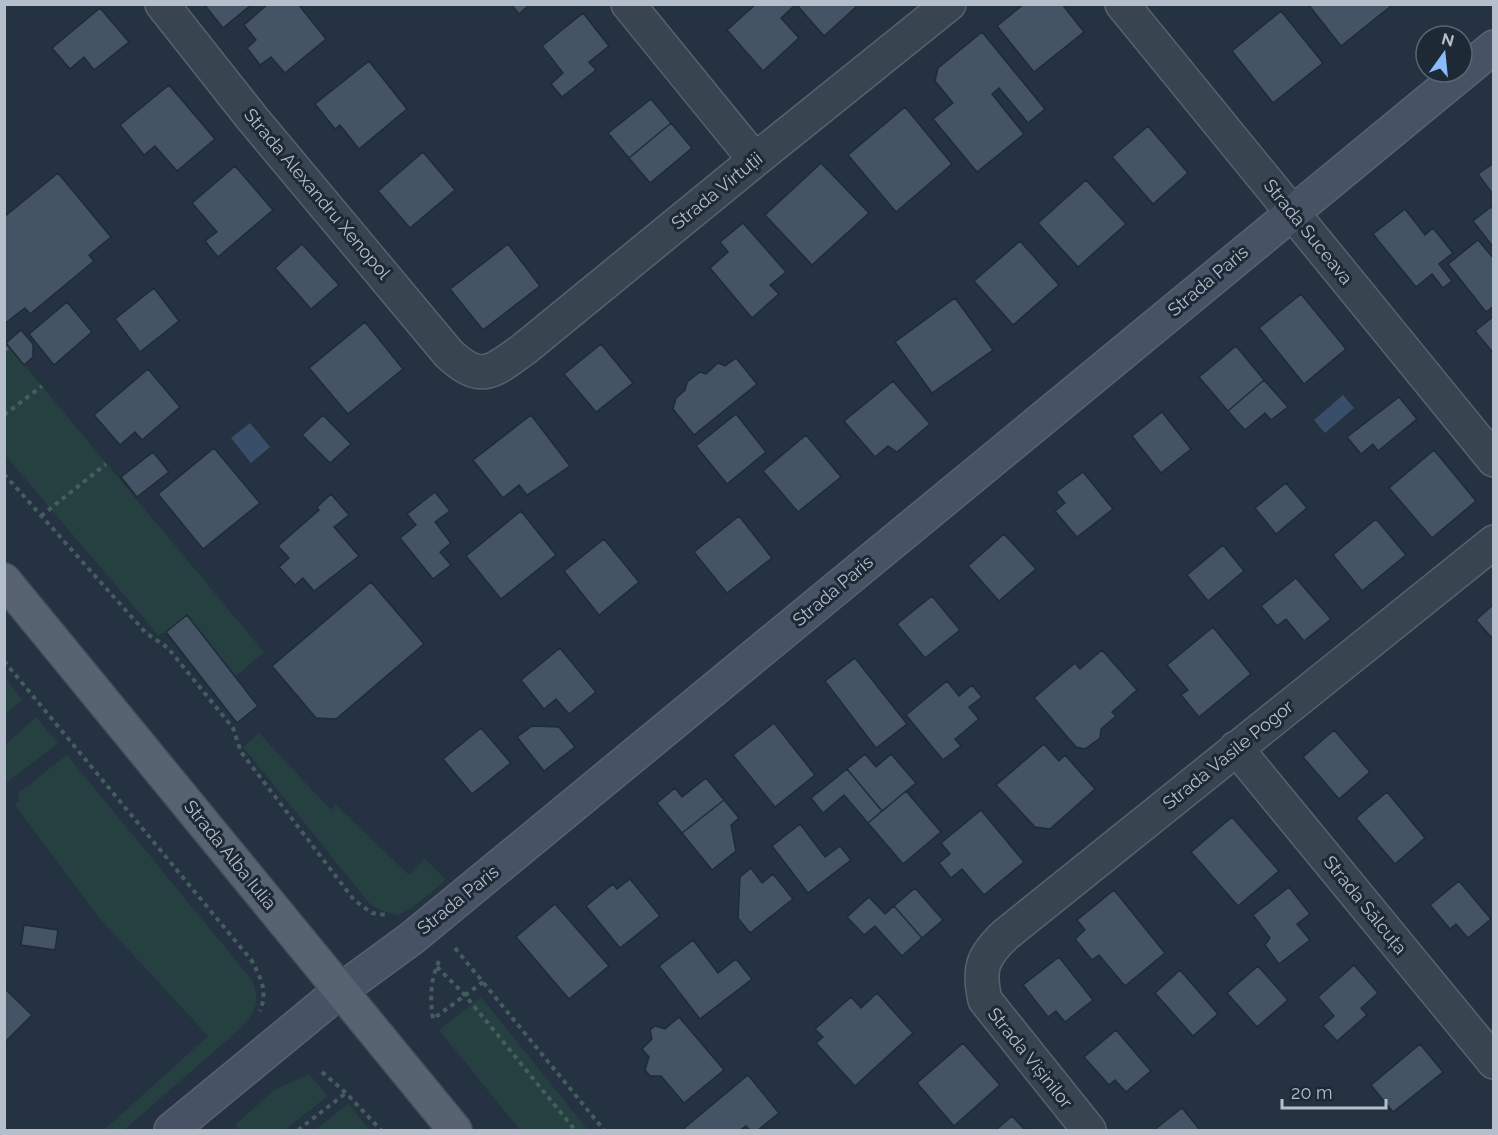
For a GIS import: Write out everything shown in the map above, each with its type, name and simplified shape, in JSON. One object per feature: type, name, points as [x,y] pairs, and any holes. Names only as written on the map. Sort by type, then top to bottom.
[{"type":"main road","name":"Strada Alba Iulia","points":[[4,580],[455,1131]]},
{"type":"street","name":"Strada Alexandru Xenopol","points":[[162,4],[252,118],[449,354],[465,368],[482,373]]},
{"type":"street","points":[[628,4],[755,160]]},
{"type":"street","name":"Strada Virtuții","points":[[482,373],[500,367],[524,349],[949,4]]},
{"type":"street","name":"Strada Suceava","points":[[1122,4],[1494,460]]},
{"type":"street","name":"Strada Paris","points":[[171,1131],[341,990],[412,938],[1494,47]]},
{"type":"street","name":"Strada Vasile Pogor","points":[[981,981],[986,956],[1005,935],[1494,542]]},
{"type":"street","name":"Strada Sălcuța","points":[[1236,748],[1494,1062]]},
{"type":"street","name":"Strada Vișinilor","points":[[981,981],[985,1000],[1089,1131]]},
{"type":"path","points":[[4,350],[9,347]]},
{"type":"path","points":[[4,415],[42,386]]},
{"type":"path","points":[[41,516],[106,464]]},
{"type":"path","points":[[4,474],[146,633],[168,648],[233,728],[241,752],[354,900],[372,913],[393,916]]},
{"type":"path","points":[[4,661],[252,961],[263,983],[262,1005]]},
{"type":"path","points":[[449,940],[604,1131]]},
{"type":"path","points":[[441,958],[433,974],[430,997],[433,1019],[483,982]]},
{"type":"path","points":[[436,967],[465,995],[575,1131]]},
{"type":"path","points":[[321,1072],[346,1093],[381,1131]]},
{"type":"path","points":[[298,1131],[346,1093]]},
{"type":"green space","points":[[6,343],[264,652],[235,677],[187,616],[166,632],[158,635],[5,455]]},
{"type":"green space","points":[[5,678],[22,700],[4,714]]},
{"type":"green space","points":[[36,717],[58,743],[5,784],[5,745]]},
{"type":"green space","points":[[259,733],[331,810],[336,805],[409,875],[425,859],[445,879],[443,883],[399,915],[382,911],[369,903],[243,747]]},
{"type":"green space","points":[[67,755],[252,980],[256,994],[254,1011],[241,1028],[124,1130],[104,1130],[208,1036],[101,920],[15,805],[19,801],[18,793]]},
{"type":"green space","points":[[481,997],[588,1130],[520,1130],[439,1030]]},
{"type":"green space","points":[[309,1074],[328,1096],[284,1130],[240,1130],[235,1125],[274,1090]]},
{"type":"green space","points":[[348,1104],[370,1130],[315,1130]]},
{"type":"water","points":[[1343,395],[1354,408],[1325,433],[1314,420]]},
{"type":"water","points":[[250,423],[270,447],[251,463],[231,438]]},
{"type":"building","points":[[204,4],[252,4],[223,28]]},
{"type":"building","points":[[268,4],[298,4],[326,39],[285,73],[271,57],[260,65],[247,48],[256,40],[244,25]]},
{"type":"building","points":[[511,4],[530,4],[519,14]]},
{"type":"building","points":[[756,4],[796,4],[781,18],[799,38],[763,71],[727,30]]},
{"type":"building","points":[[796,4],[854,4],[856,7],[824,36]]},
{"type":"building","points":[[1024,4],[1062,4],[1084,32],[1034,72],[997,26]]},
{"type":"building","points":[[1308,4],[1390,4],[1391,6],[1341,46]]},
{"type":"building","points":[[100,8],[129,42],[94,70],[84,57],[70,69],[52,48]]},
{"type":"building","points":[[1281,11],[1323,63],[1273,103],[1232,51]]},
{"type":"building","points":[[583,13],[609,46],[589,62],[596,70],[562,97],[551,84],[563,73],[542,46]]},
{"type":"building","points":[[982,32],[1045,109],[1028,123],[999,88],[992,94],[1024,134],[977,172],[933,119],[953,103],[935,81],[938,68]]},
{"type":"building","points":[[369,61],[407,109],[359,149],[340,125],[335,129],[315,104]]},
{"type":"building","points":[[169,85],[215,139],[177,171],[155,146],[144,155],[120,125]]},
{"type":"building","points":[[651,99],[671,123],[629,158],[608,133]]},
{"type":"building","points":[[905,107],[952,164],[896,212],[848,155]]},
{"type":"building","points":[[671,123],[692,148],[650,183],[629,158]]},
{"type":"building","points":[[1148,126],[1188,173],[1153,204],[1112,157]]},
{"type":"building","points":[[423,152],[455,190],[410,228],[378,191]]},
{"type":"building","points":[[821,163],[869,213],[812,265],[765,215]]},
{"type":"building","points":[[1494,163],[1494,196],[1478,174]]},
{"type":"building","points":[[235,166],[273,210],[218,257],[205,241],[217,232],[192,203]]},
{"type":"building","points":[[58,173],[111,237],[89,255],[94,261],[30,314],[25,308],[4,324],[4,217]]},
{"type":"building","points":[[1086,180],[1126,224],[1078,267],[1038,223]]},
{"type":"building","points":[[1491,207],[1494,210],[1494,248],[1473,221]]},
{"type":"building","points":[[1405,209],[1425,235],[1433,228],[1453,253],[1439,264],[1452,281],[1443,288],[1432,274],[1416,287],[1373,234]]},
{"type":"building","points":[[743,223],[786,272],[770,285],[779,294],[752,318],[710,268],[728,252],[720,242]]},
{"type":"building","points":[[1478,240],[1494,259],[1494,306],[1486,312],[1448,264]]},
{"type":"building","points":[[1020,241],[1059,285],[1013,325],[974,281]]},
{"type":"building","points":[[302,244],[339,285],[311,309],[275,268]]},
{"type":"building","points":[[508,244],[540,286],[483,330],[450,289]]},
{"type":"building","points":[[154,288],[179,321],[140,352],[115,319]]},
{"type":"building","points":[[1301,294],[1346,349],[1304,384],[1259,328]]},
{"type":"building","points":[[955,298],[993,350],[932,393],[895,342]]},
{"type":"building","points":[[67,302],[92,332],[54,365],[29,334]]},
{"type":"building","points":[[1494,316],[1494,354],[1475,331]]},
{"type":"building","points":[[365,322],[403,369],[348,414],[309,368]]},
{"type":"building","points":[[21,330],[33,344],[33,357],[24,365],[6,343]]},
{"type":"building","points":[[601,344],[633,383],[596,412],[564,374]]},
{"type":"building","points":[[1236,346],[1264,380],[1228,411],[1199,377]]},
{"type":"building","points":[[736,358],[757,384],[694,435],[673,409],[676,398],[685,390],[687,382],[700,372],[706,374],[718,363],[725,366]]},
{"type":"building","points":[[148,369],[180,407],[142,440],[135,432],[120,445],[94,415]]},
{"type":"building","points":[[1264,380],[1288,407],[1271,420],[1265,413],[1245,430],[1228,411]]},
{"type":"building","points":[[893,381],[930,424],[897,452],[888,446],[875,457],[844,421]]},
{"type":"building","points":[[1399,397],[1417,419],[1378,451],[1373,444],[1361,454],[1347,437]]},
{"type":"building","points":[[1162,412],[1191,449],[1161,473],[1132,436]]},
{"type":"building","points":[[736,414],[766,452],[727,484],[696,446]]},
{"type":"building","points":[[323,415],[351,444],[330,463],[302,435]]},
{"type":"building","points":[[531,415],[570,466],[527,495],[519,485],[503,498],[473,460]]},
{"type":"building","points":[[806,435],[841,477],[798,512],[763,471]]},
{"type":"building","points":[[214,448],[260,503],[203,549],[158,494]]},
{"type":"building","points":[[1434,450],[1476,501],[1432,538],[1389,488]]},
{"type":"building","points":[[153,452],[169,472],[137,497],[121,477]]},
{"type":"building","points":[[1083,472],[1113,509],[1077,537],[1055,511],[1065,503],[1056,492]]},
{"type":"building","points":[[1286,483],[1307,508],[1276,534],[1255,508]]},
{"type":"building","points":[[435,492],[450,511],[435,522],[451,543],[440,552],[451,565],[433,579],[400,538],[416,525],[407,514]]},
{"type":"building","points":[[331,494],[349,515],[334,527],[359,556],[314,591],[303,578],[295,585],[279,567],[289,558],[278,546],[319,510],[317,507]]},
{"type":"building","points":[[521,511],[556,555],[501,599],[466,556]]},
{"type":"building","points":[[739,516],[772,558],[727,593],[694,552]]},
{"type":"building","points":[[1376,519],[1406,555],[1362,591],[1333,555]]},
{"type":"building","points":[[1004,534],[1036,569],[999,601],[968,566]]},
{"type":"building","points":[[604,539],[639,582],[599,615],[564,571]]},
{"type":"building","points":[[1223,545],[1244,571],[1208,601],[1187,575]]},
{"type":"building","points":[[1296,578],[1331,619],[1304,641],[1286,619],[1277,626],[1261,606]]},
{"type":"building","points":[[371,582],[424,644],[336,719],[316,718],[272,666]]},
{"type":"building","points":[[932,596],[960,630],[925,658],[897,624]]},
{"type":"building","points":[[1494,604],[1494,640],[1476,620]]},
{"type":"building","points":[[187,615],[258,706],[237,723],[166,632]]},
{"type":"building","points":[[1213,627],[1251,674],[1199,717],[1181,695],[1188,690],[1167,665]]},
{"type":"building","points":[[560,648],[596,692],[569,714],[556,699],[544,709],[521,680]]},
{"type":"building","points":[[1102,650],[1137,690],[1112,712],[1116,716],[1101,729],[1100,738],[1085,749],[1076,747],[1034,698],[1075,663],[1080,669]]},
{"type":"building","points":[[855,658],[907,724],[876,748],[825,681]]},
{"type":"building","points":[[947,681],[959,696],[972,685],[982,697],[969,707],[979,719],[955,739],[961,746],[943,760],[906,715]]},
{"type":"building","points":[[774,723],[815,775],[775,807],[733,755]]},
{"type":"building","points":[[532,726],[559,727],[575,747],[544,771],[517,737]]},
{"type":"building","points":[[481,728],[511,763],[472,794],[443,759]]},
{"type":"building","points":[[1334,730],[1370,772],[1339,799],[1303,757]]},
{"type":"building","points":[[1044,744],[1059,761],[1065,755],[1095,789],[1050,829],[1035,827],[996,785]]},
{"type":"building","points":[[865,754],[876,767],[891,754],[916,783],[882,811],[847,769]]},
{"type":"building","points":[[847,769],[882,811],[868,823],[844,795],[823,813],[811,798]]},
{"type":"building","points":[[706,778],[724,800],[682,833],[657,803],[675,788],[682,797]]},
{"type":"building","points":[[906,791],[941,832],[903,864],[868,823]]},
{"type":"building","points":[[1387,792],[1425,838],[1395,864],[1356,818]]},
{"type":"building","points":[[724,800],[739,818],[731,825],[736,851],[712,870],[682,833]]},
{"type":"building","points":[[981,810],[1024,862],[984,895],[962,869],[951,878],[939,863],[950,854],[941,843]]},
{"type":"building","points":[[1232,817],[1279,871],[1238,906],[1191,852]]},
{"type":"building","points":[[800,824],[825,857],[840,846],[851,860],[808,893],[772,846]]},
{"type":"building","points":[[751,868],[762,883],[773,874],[793,899],[750,933],[738,918],[740,877]]},
{"type":"building","points":[[630,879],[660,916],[620,948],[586,906],[613,884],[617,889]]},
{"type":"building","points":[[1459,881],[1491,919],[1468,938],[1456,924],[1450,929],[1430,905]]},
{"type":"building","points":[[1289,887],[1310,914],[1297,924],[1310,940],[1279,964],[1265,945],[1270,938],[1253,915]]},
{"type":"building","points":[[915,888],[943,920],[922,938],[894,906]]},
{"type":"building","points":[[1114,890],[1165,953],[1125,986],[1099,955],[1092,960],[1075,939],[1085,930],[1077,920]]},
{"type":"building","points":[[869,897],[885,914],[894,906],[922,938],[902,956],[875,926],[864,935],[847,917]]},
{"type":"building","points":[[555,904],[609,966],[569,999],[516,937]]},
{"type":"building","points":[[24,925],[58,930],[55,950],[21,945]]},
{"type":"building","points":[[693,940],[718,973],[736,959],[752,979],[700,1019],[659,966]]},
{"type":"building","points":[[1059,957],[1093,1000],[1065,1022],[1056,1011],[1048,1017],[1023,985]]},
{"type":"building","points":[[1354,965],[1378,993],[1361,1008],[1367,1015],[1337,1041],[1323,1026],[1334,1016],[1318,997]]},
{"type":"building","points":[[1258,966],[1288,1000],[1257,1027],[1227,993]]},
{"type":"building","points":[[1180,970],[1218,1014],[1193,1036],[1155,993]]},
{"type":"building","points":[[4,988],[32,1015],[4,1043]]},
{"type":"building","points":[[877,993],[913,1033],[855,1086],[816,1043],[823,1037],[815,1029],[851,997],[861,1008]]},
{"type":"building","points":[[679,1017],[724,1070],[684,1103],[661,1076],[650,1076],[645,1070],[649,1057],[642,1049],[652,1039],[650,1030],[655,1026],[665,1029]]},
{"type":"building","points":[[1116,1030],[1151,1071],[1126,1092],[1115,1080],[1109,1085],[1084,1057]]},
{"type":"building","points":[[963,1043],[1000,1085],[954,1126],[917,1083]]},
{"type":"building","points":[[1420,1044],[1443,1072],[1393,1112],[1371,1085]]},
{"type":"building","points":[[748,1075],[779,1113],[758,1130],[750,1130],[746,1126],[740,1130],[682,1130]]},
{"type":"building","points":[[1182,1108],[1200,1130],[1154,1130]]},
{"type":"building","points":[[1012,1116],[1025,1130],[996,1130]]}]
